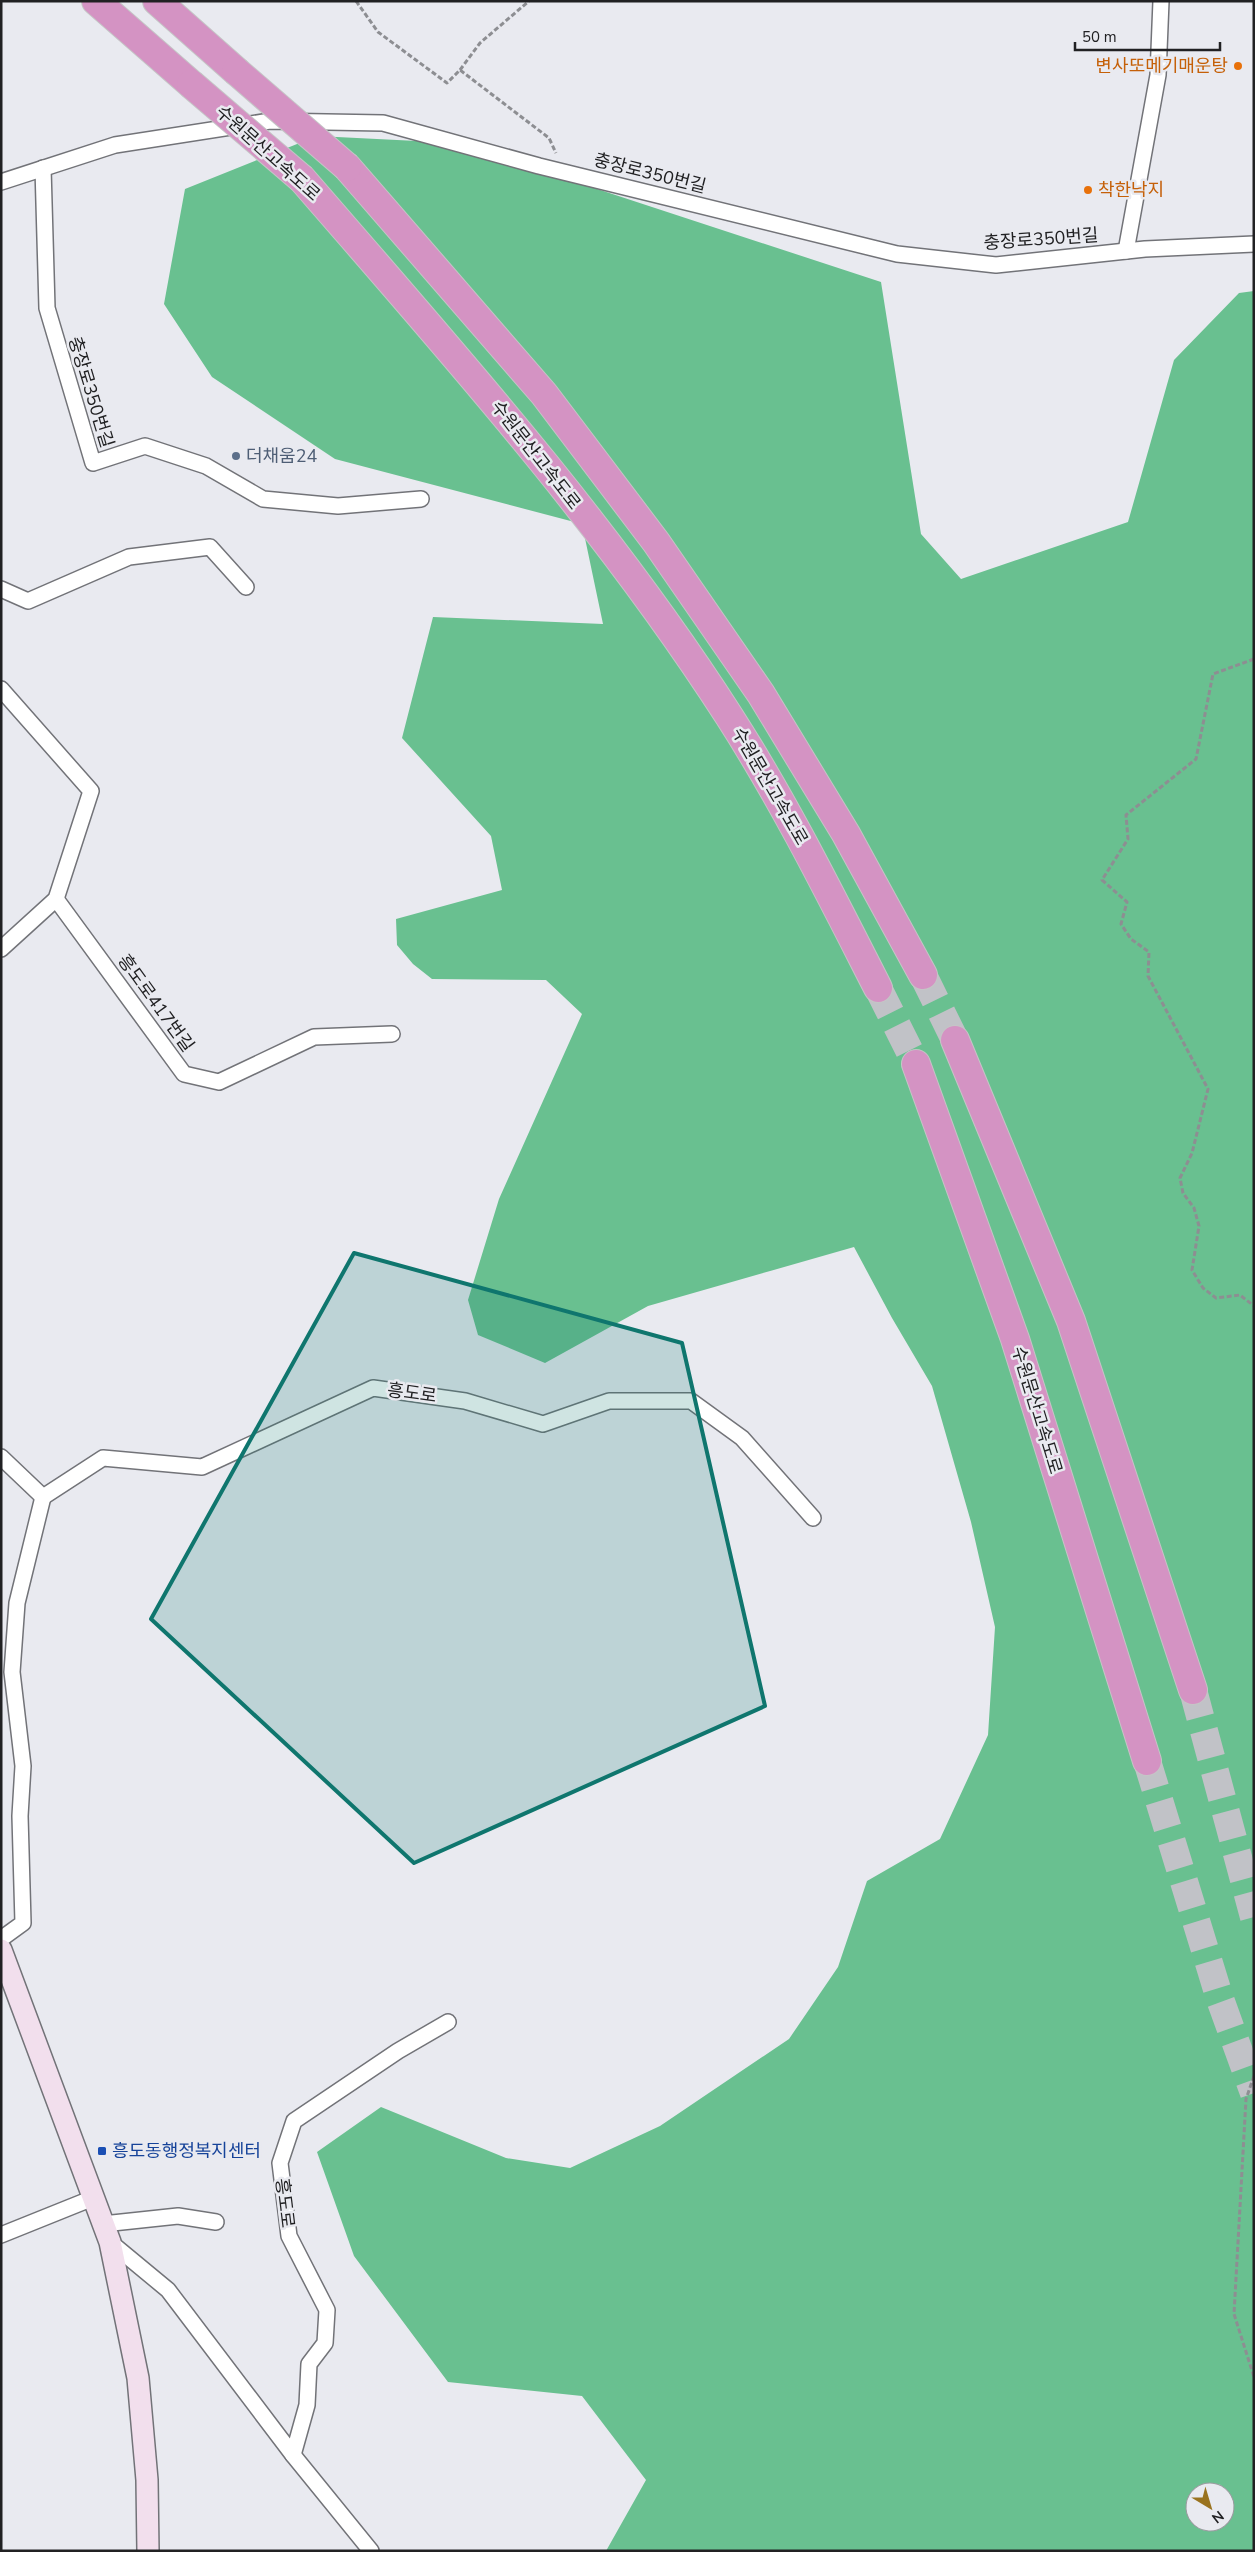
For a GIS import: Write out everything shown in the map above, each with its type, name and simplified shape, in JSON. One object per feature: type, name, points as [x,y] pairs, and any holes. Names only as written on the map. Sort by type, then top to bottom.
[{"type":"highway","name":"수원문산고속도로","points":[[96,1],[302,178],[507,416],[633,579],[729,716],[811,857],[878,988]]},
{"type":"highway","points":[[157,1],[347,167],[544,394],[656,542],[761,694],[846,834],[923,975]]},
{"type":"highway","points":[[955,1040],[1071,1321],[1193,1690]]},
{"type":"highway","name":"수원문산고속도로","points":[[916,1064],[1015,1339],[1147,1761]]},
{"type":"street","points":[[1126,251],[1158,75],[1161,1]]},
{"type":"street","name":"충장로350번길","points":[[1,182],[115,145],[270,121],[383,123],[565,172],[897,254],[996,265],[1126,251],[1254,244]]},
{"type":"street","name":"충장로350번길","points":[[43,168],[47,308],[93,464],[145,446],[206,466],[263,499],[338,506],[421,499]]},
{"type":"street","points":[[1,589],[28,601],[129,557],[210,547],[246,587]]},
{"type":"street","points":[[1,689],[91,791],[56,899],[1,949]]},
{"type":"street","name":"흥도로417번길","points":[[56,899],[184,1074],[219,1082],[314,1037],[392,1034]]},
{"type":"street","name":"흥도로","points":[[43,1497],[103,1458],[202,1468],[373,1388],[465,1401],[543,1424],[609,1401],[691,1402],[742,1438],[813,1518]]},
{"type":"street","points":[[1,1457],[43,1497],[17,1603],[12,1672],[23,1766],[20,1816],[23,1923],[1,1939]]},
{"type":"street","points":[[1,1950],[106,2233],[138,2378],[147,2480],[148,2551]]},
{"type":"street","name":"흥도로","points":[[293,2455],[307,2405],[309,2364],[325,2343],[327,2310],[289,2236],[280,2163],[294,2121],[398,2051],[448,2022]]},
{"type":"street","points":[[1,2235],[93,2198]]},
{"type":"street","points":[[106,2233],[178,2216],[216,2222]]},
{"type":"street","points":[[106,2233],[168,2290],[293,2455],[371,2551]]},
{"type":"path","points":[[356,1],[378,32],[447,83],[460,70],[480,43],[529,1]]},
{"type":"path","points":[[460,70],[549,138],[565,172]]},
{"type":"path","points":[[1254,659],[1213,674],[1196,759],[1126,815],[1128,839],[1102,880],[1127,902],[1121,924],[1131,939],[1149,952],[1148,976],[1208,1088],[1192,1153],[1180,1178],[1183,1194],[1194,1208],[1199,1226],[1192,1270],[1203,1288],[1216,1298],[1240,1295],[1254,1306]]},
{"type":"path","points":[[1254,2076],[1246,2098],[1234,2314],[1254,2377]]},
{"type":"highlighted area","points":[[354,1253],[682,1343],[765,1706],[414,1863],[151,1619]]},
{"type":"green space","points":[[317,136],[457,143],[881,282],[921,534],[961,579],[1128,522],[1174,360],[1239,293],[1254,291],[1254,2551],[606,2551],[646,2480],[582,2396],[448,2382],[354,2256],[317,2152],[381,2107],[506,2158],[570,2168],[660,2126],[789,2039],[838,1967],[867,1881],[940,1839],[988,1735],[995,1627],[971,1522],[932,1386],[892,1318],[854,1247],[648,1306],[545,1363],[478,1335],[468,1300],[499,1199],[582,1014],[546,980],[432,979],[413,964],[397,945],[396,919],[502,890],[491,836],[402,738],[433,617],[603,624],[582,524],[335,459],[212,377],[164,304],[185,189]]},
{"type":"tunnel","points":[[923,975],[955,1040]]},
{"type":"tunnel","points":[[878,988],[916,1064]]},
{"type":"tunnel","points":[[1193,1690],[1254,1917]]},
{"type":"tunnel","points":[[1147,1761],[1220,1999],[1254,2093]]},
{"type":"place","name":"변사또메기매운탕","points":[[1238,66]]},
{"type":"place","name":"착한낙지","points":[[1088,190]]},
{"type":"place","name":"더채움24","points":[[236,456]]},
{"type":"place","name":"흥도동행정복지센터","points":[[102,2151]]}]
